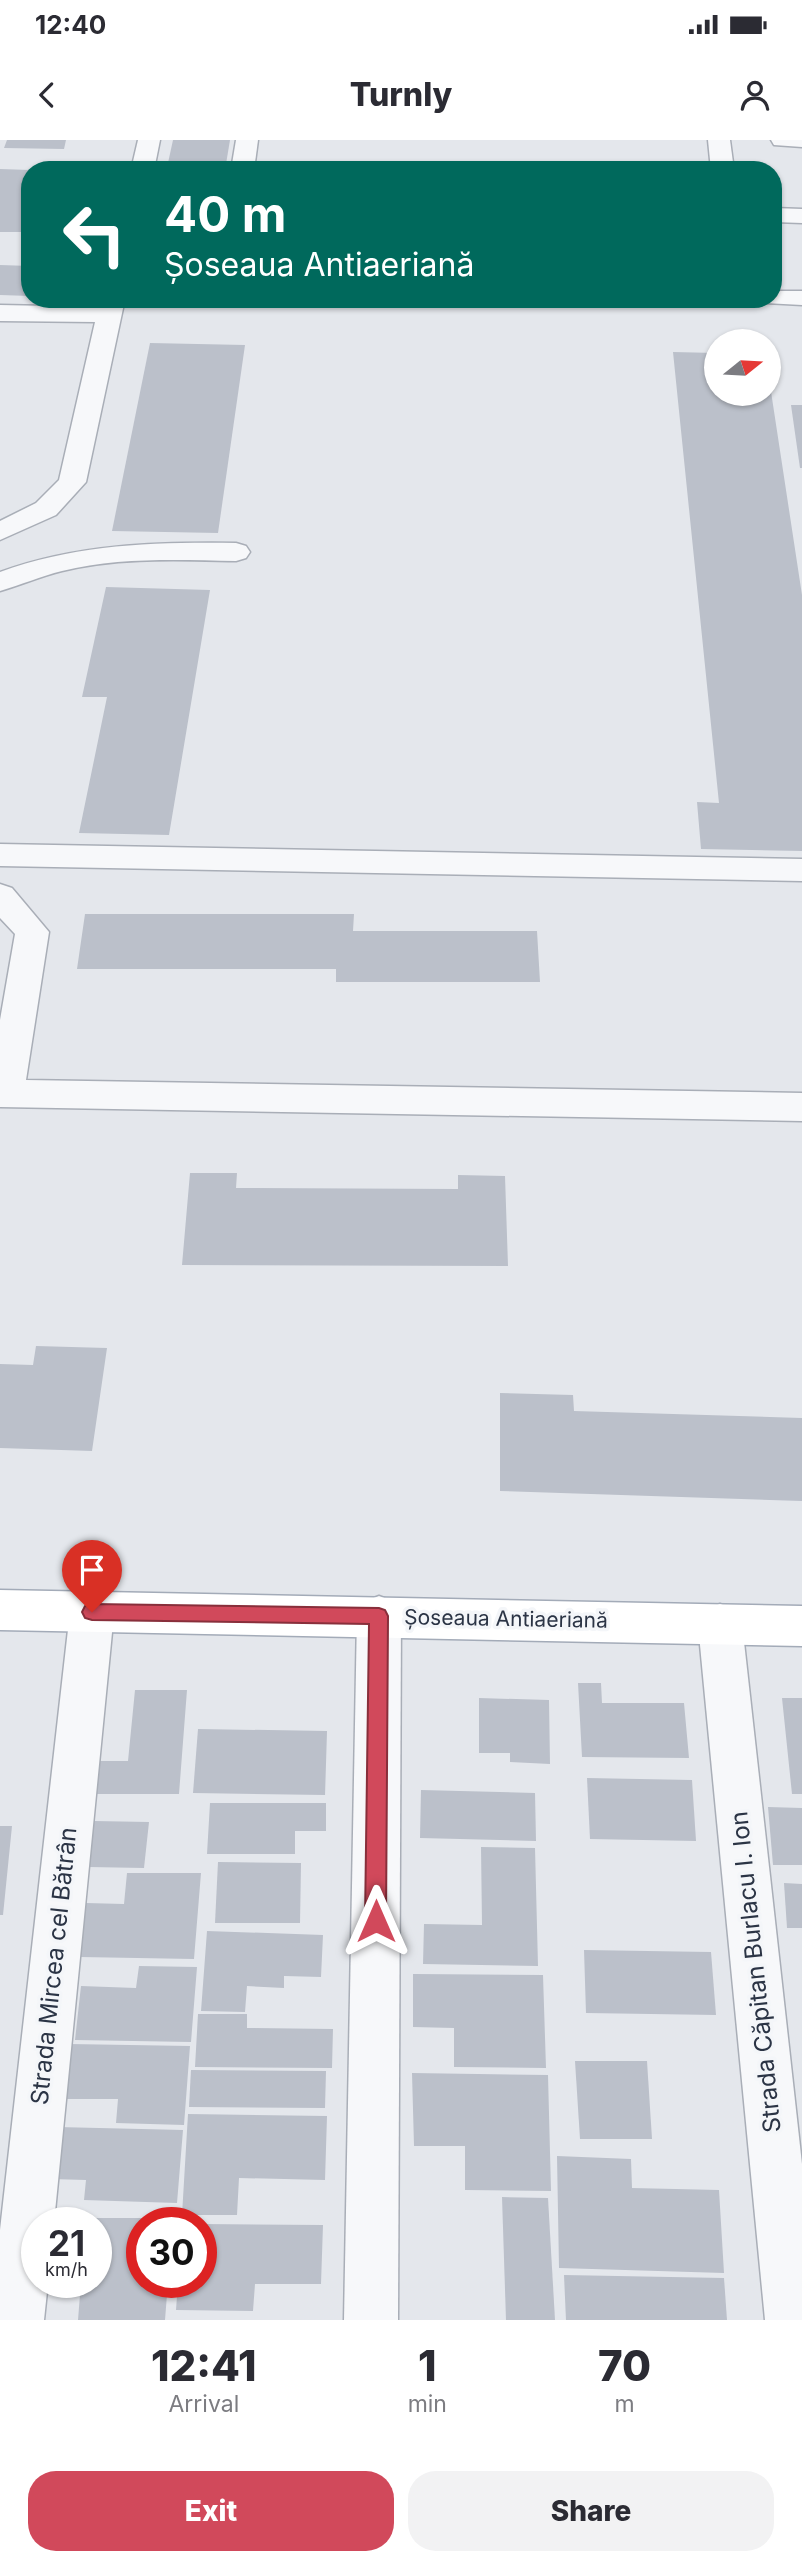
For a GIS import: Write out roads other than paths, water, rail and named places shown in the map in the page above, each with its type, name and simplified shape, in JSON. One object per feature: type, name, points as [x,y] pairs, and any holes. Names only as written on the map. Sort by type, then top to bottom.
[{"type":"main road","name":"Șoseaua Antiaeriană","points":[[0,1610],[802,1626]]},
{"type":"street","points":[[144,161],[149,140]]},
{"type":"street","points":[[244,161],[247,140]]},
{"type":"street","points":[[719,140],[722,161]]},
{"type":"street","points":[[782,140],[802,140]]},
{"type":"street","points":[[782,215],[802,216]]},
{"type":"street","points":[[782,298],[802,298]]},
{"type":"street","points":[[0,313],[92,308]]},
{"type":"street","points":[[0,531],[46,509],[72,482],[111,308]]},
{"type":"street","points":[[0,582],[37,566],[83,556],[148,551],[236,552]]},
{"type":"street","points":[[0,855],[802,870]]},
{"type":"street","points":[[2,900],[32,932],[3,1093],[802,1107]]},
{"type":"street","name":"Strada Mircea cel Bătrân","points":[[17,2320],[92,1612]]},
{"type":"street","points":[[371,2320],[379,1616]]},
{"type":"street","name":"Strada Căpitan Burlacu I. Ion","points":[[720,1624],[792,2320]]}]
